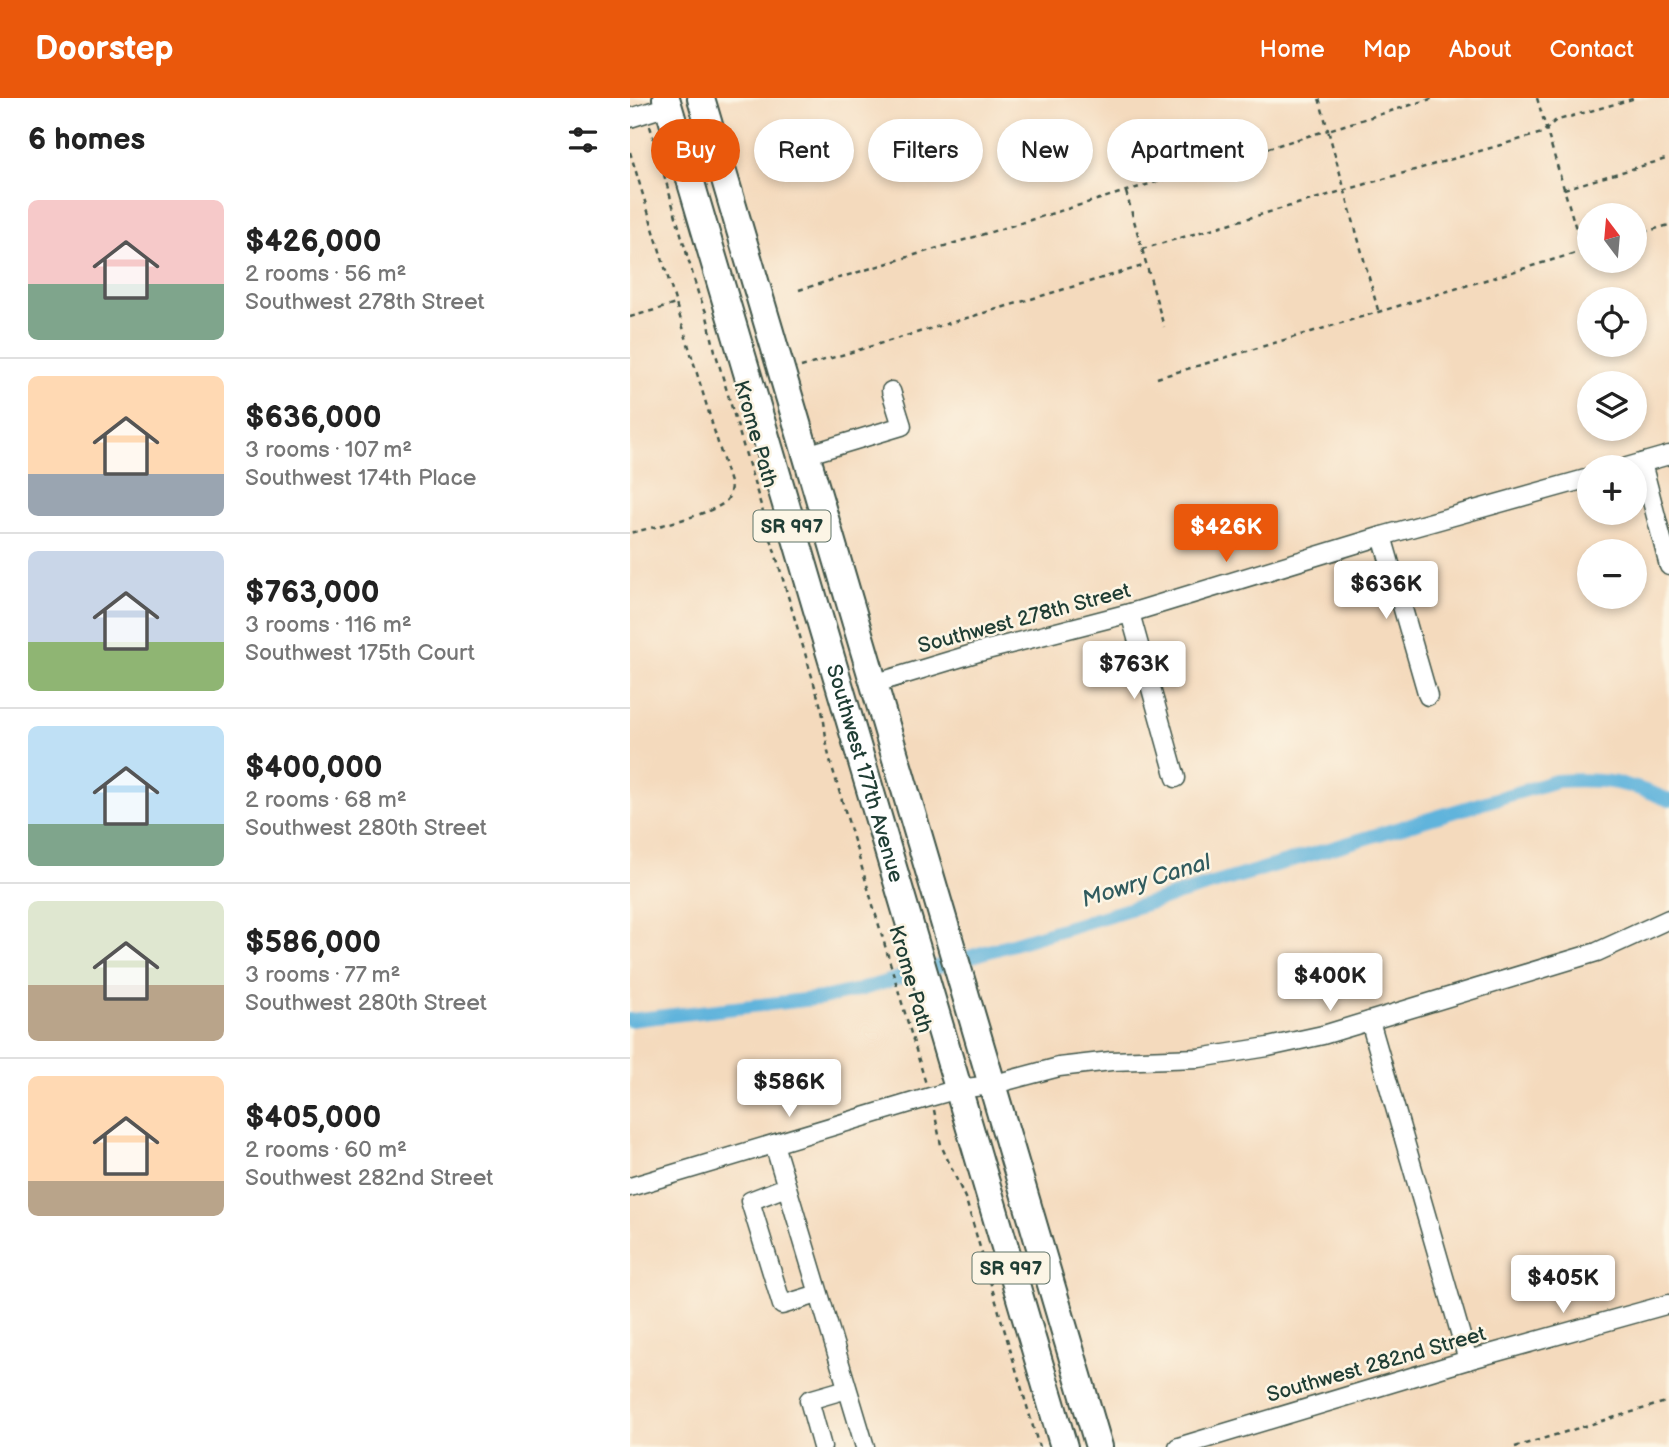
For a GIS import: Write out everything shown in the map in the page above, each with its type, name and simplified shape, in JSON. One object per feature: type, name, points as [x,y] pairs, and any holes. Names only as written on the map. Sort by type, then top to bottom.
[{"type":"highway","name":"Southwest 177th Avenue","points":[[701,98],[1099,1447]]},
{"type":"highway","name":"Southwest 177th Avenue","points":[[661,109],[731,320],[1064,1447]]},
{"type":"highway","points":[[731,320],[757,364],[770,372],[782,373]]},
{"type":"highway","points":[[825,637],[855,670],[873,684]]},
{"type":"street","points":[[630,118],[661,109]]},
{"type":"street","points":[[806,455],[902,426],[891,391]]},
{"type":"street","points":[[1647,461],[1669,455]]},
{"type":"street","name":"Southwest 278th Street","points":[[873,684],[979,652],[1129,613],[1382,536],[1577,481]]},
{"type":"street","points":[[1647,503],[1669,566]]},
{"type":"street","points":[[1382,536],[1427,696]]},
{"type":"street","points":[[1129,613],[1176,778]]},
{"type":"street","points":[[630,1187],[958,1089],[991,1085],[1087,1063],[1199,1058],[1268,1047],[1370,1021],[1597,952],[1669,919]]},
{"type":"street","points":[[1370,1021],[1468,1360]]},
{"type":"street","points":[[774,1144],[865,1447]]},
{"type":"street","points":[[786,1187],[750,1201],[782,1305],[818,1294]]},
{"type":"street","name":"Southwest 282nd Street","points":[[1178,1447],[1468,1360],[1669,1304]]},
{"type":"street","points":[[822,1447],[808,1400],[847,1389]]},
{"type":"path","points":[[1319,98],[1378,312]]},
{"type":"path","points":[[799,290],[1434,98]]},
{"type":"path","points":[[1537,98],[1577,234]]},
{"type":"path","points":[[1142,249],[1542,133],[1555,121],[1636,98]]},
{"type":"path","name":"Krome Path","points":[[661,109],[698,293],[706,312],[715,351],[826,726],[826,746],[925,1079]]},
{"type":"path","points":[[630,152],[731,486],[730,495],[724,503],[711,510],[630,533]]},
{"type":"path","points":[[1564,189],[1669,158]]},
{"type":"path","points":[[1126,191],[1164,327]]},
{"type":"path","points":[[1647,231],[1669,225]]},
{"type":"path","points":[[1157,377],[1577,252]]},
{"type":"path","points":[[782,373],[1146,265]]},
{"type":"path","points":[[630,317],[676,304]]},
{"type":"path","points":[[934,1109],[941,1145],[966,1200],[1039,1447]]},
{"type":"path","points":[[1515,1447],[1669,1401]]},
{"type":"waterway","name":"Mowry Canal","points":[[630,1020],[822,998],[859,990],[1556,781],[1614,783],[1669,800]]}]
